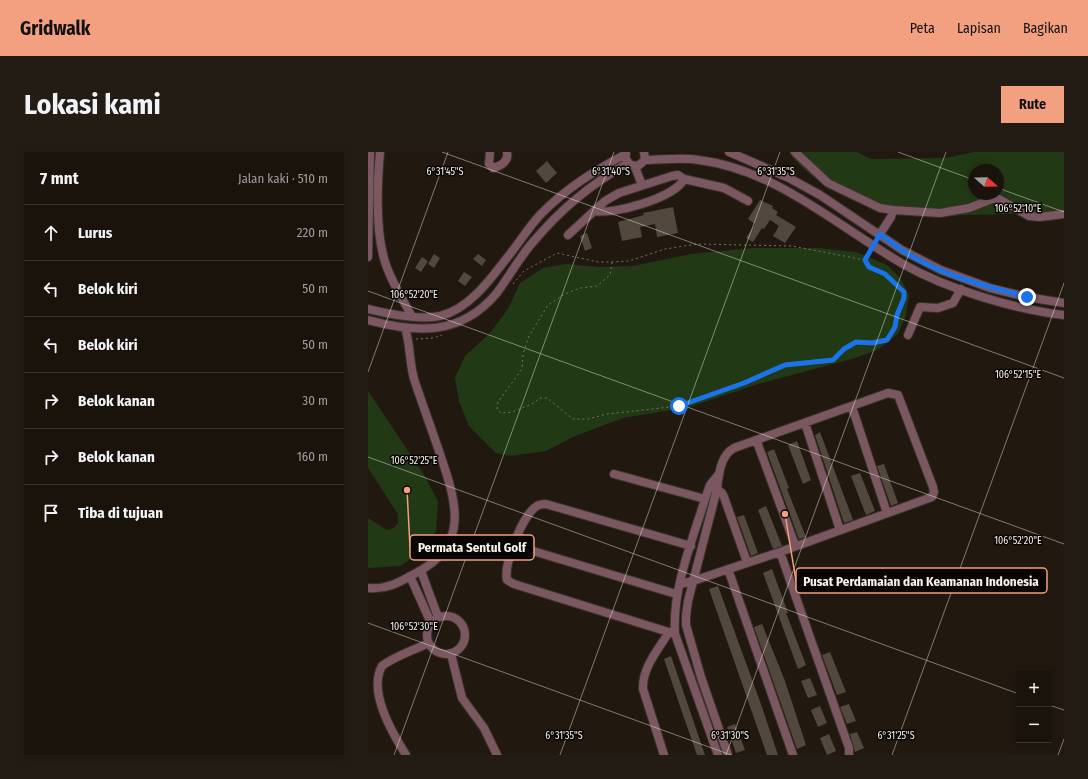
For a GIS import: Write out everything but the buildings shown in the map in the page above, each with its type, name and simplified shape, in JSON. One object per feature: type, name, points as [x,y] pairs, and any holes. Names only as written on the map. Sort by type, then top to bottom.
[{"type":"street","points":[[368,257],[370,152]]},
{"type":"street","points":[[380,152],[379,227],[381,245],[392,279],[411,315]]},
{"type":"street","points":[[490,152],[489,164],[493,168],[505,162],[508,156],[507,152]]},
{"type":"street","points":[[729,152],[788,178],[820,195],[919,260],[966,280],[1027,297],[1064,303]]},
{"type":"street","points":[[795,152],[828,183],[880,208],[940,213],[969,208],[992,199],[999,199],[1029,216],[1040,217],[1064,214]]},
{"type":"street","points":[[368,309],[429,317],[442,316],[465,303],[491,279],[525,233],[553,202],[574,184],[595,170],[627,153],[631,165],[642,185]]},
{"type":"street","points":[[368,320],[406,328],[442,328],[461,322],[474,314],[496,293],[532,243],[559,213],[600,179],[631,165],[641,165],[645,154],[686,158],[728,165],[756,174],[783,188],[904,265],[961,289],[1020,308],[1064,315]]},
{"type":"street","points":[[568,235],[610,198],[642,185],[672,176],[678,175],[684,179],[724,188],[748,201]]},
{"type":"street","points":[[783,188],[788,178]]},
{"type":"street","points":[[594,211],[616,211],[658,198],[678,186],[684,179]]},
{"type":"street","points":[[880,234],[891,217],[893,210]]},
{"type":"street","points":[[908,335],[920,307],[938,308],[953,303],[961,289]]},
{"type":"street","points":[[368,588],[386,587],[430,566],[441,556],[448,545],[454,526],[456,509],[453,491],[413,376],[409,339],[406,328]]},
{"type":"street","points":[[680,584],[780,552],[795,545],[932,497],[934,492],[933,487],[898,396],[888,393],[852,408],[805,423],[757,442],[734,448],[726,454],[713,487],[705,499],[690,546],[676,594],[672,633],[718,755]]},
{"type":"street","points":[[852,408],[887,512]]},
{"type":"street","points":[[805,423],[840,530]]},
{"type":"street","points":[[757,442],[795,545]]},
{"type":"street","points":[[614,474],[705,499]]},
{"type":"street","points":[[713,487],[724,497],[747,562]]},
{"type":"street","points":[[713,487],[686,608],[686,625],[701,677],[728,755]]},
{"type":"street","points":[[672,633],[509,582],[506,574],[513,545],[523,524],[536,506],[546,504],[690,546]]},
{"type":"street","points":[[513,545],[676,594]]},
{"type":"street","points":[[780,552],[849,748],[849,755]]},
{"type":"street","points":[[728,569],[792,755]]},
{"type":"street","points":[[421,571],[438,617]]},
{"type":"street","points":[[410,576],[431,623]]},
{"type":"street","points":[[452,616],[463,625],[466,632],[463,646],[451,654],[438,652],[429,643],[427,636],[431,623],[438,617],[452,616]]},
{"type":"street","points":[[664,755],[643,689],[642,680],[646,668],[672,633]]},
{"type":"street","points":[[406,755],[373,706],[369,687],[371,679],[383,665],[429,643]]},
{"type":"street","points":[[451,654],[462,698],[484,728],[497,755]]},
{"type":"path","points":[[508,289],[524,271],[557,253],[598,262],[612,262],[629,261],[665,249],[696,244],[792,246],[865,260],[869,267],[885,274],[904,292],[904,298],[897,315],[895,327],[887,340],[872,343],[856,342],[844,349],[833,360],[785,365],[744,383],[679,406],[607,414],[588,419],[573,419],[547,398],[540,398],[532,404],[512,412],[502,413],[497,409],[498,402],[522,369],[523,354],[529,336],[548,305],[565,294],[580,288],[597,286],[610,275],[612,262]]},
{"type":"path","points":[[865,260],[872,245]]},
{"type":"path","points":[[409,339],[433,338],[448,332]]},
{"type":"green space","points":[[789,152],[857,152],[871,159],[945,158],[974,152],[1064,152],[1064,211],[928,216],[908,216],[888,213],[876,210],[848,198],[820,181],[796,162]]},
{"type":"green space","points":[[753,248],[817,248],[856,252],[887,265],[901,279],[909,295],[906,315],[898,334],[877,350],[855,358],[758,384],[689,407],[623,418],[575,436],[546,451],[510,456],[496,453],[469,426],[459,401],[455,378],[465,356],[490,333],[508,309],[520,283],[543,268],[566,264],[598,267],[633,266],[691,254]]},
{"type":"green space","points":[[368,391],[426,478],[438,502],[436,531],[424,551],[400,566],[368,568],[368,518],[387,530],[394,528],[398,523],[398,514],[368,468]]},
{"type":"place","name":"Permata Sentul Golf","points":[[407,490]]},
{"type":"place","name":"Pusat Perdamaian dan Keamanan Indonesia","points":[[785,514]]},
{"type":"route","points":[[679,406],[744,383],[785,365],[833,360],[844,349],[856,342],[872,343],[887,340],[895,327],[897,315],[904,298],[904,292],[885,274],[876,272],[869,267],[865,260],[872,245],[880,234],[902,250],[941,270],[990,288],[1027,297]]}]
